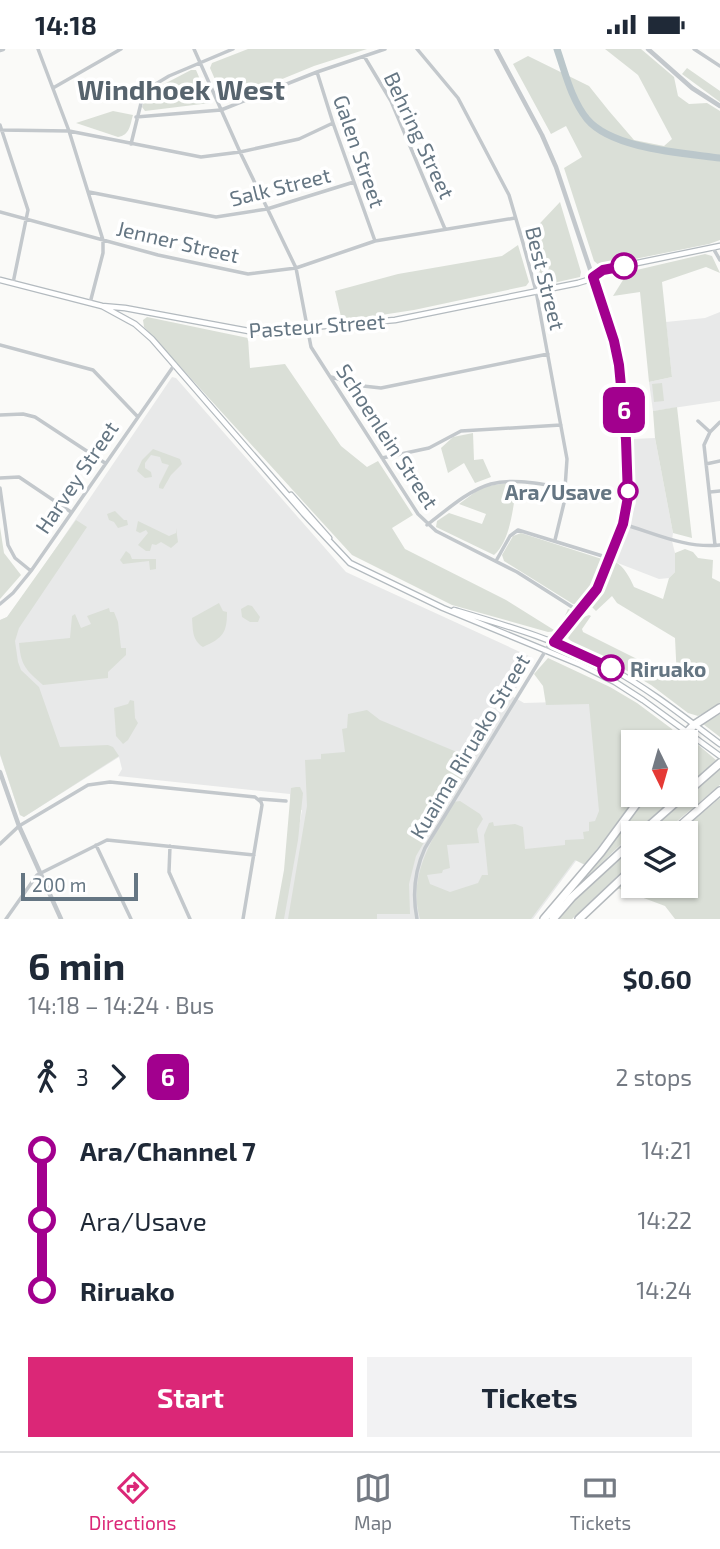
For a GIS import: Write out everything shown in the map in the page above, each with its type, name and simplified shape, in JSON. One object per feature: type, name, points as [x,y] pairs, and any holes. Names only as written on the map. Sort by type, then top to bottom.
[{"type":"highway","points":[[692,730],[720,708]]},
{"type":"highway","points":[[698,782],[720,763]]},
{"type":"highway","points":[[686,821],[720,791]]},
{"type":"highway","points":[[544,919],[609,842],[634,807]]},
{"type":"highway","points":[[655,821],[671,807]]},
{"type":"highway","points":[[553,919],[572,897],[621,852]]},
{"type":"highway","points":[[579,919],[621,879]]},
{"type":"main road","name":"Pasteur Street","points":[[0,280],[102,306],[248,332],[408,318],[578,283],[603,270],[720,246]]},
{"type":"main road","points":[[102,306],[147,333],[339,549],[359,566],[444,606],[554,642],[628,678],[720,744]]},
{"type":"main road","points":[[126,318],[125,312],[130,309]]},
{"type":"main road","points":[[264,466],[328,542],[350,563],[443,608],[546,650],[615,682],[685,730]]},
{"type":"main road","points":[[698,740],[720,757]]},
{"type":"street","points":[[38,49],[69,131],[103,240],[103,253],[90,303]]},
{"type":"street","points":[[53,88],[121,49]]},
{"type":"street","name":"Schoenlein Street","points":[[194,49],[296,268],[311,347],[418,514],[427,525],[527,578],[580,612]]},
{"type":"street","points":[[131,144],[144,90],[233,49]]},
{"type":"street","points":[[136,117],[221,110],[317,72],[385,49]]},
{"type":"street","name":"Best Street","points":[[417,49],[458,98],[509,195],[536,291],[567,459],[566,488],[555,540]]},
{"type":"street","name":"Kuaima Riruako Street","points":[[417,919],[414,887],[425,848],[546,650],[597,589],[623,524],[629,485],[619,365],[614,341],[548,146],[496,49]]},
{"type":"street","points":[[648,49],[692,88],[720,106]]},
{"type":"street","points":[[694,49],[720,66]]},
{"type":"street","name":"Behring Street","points":[[364,56],[391,101],[445,229]]},
{"type":"street","name":"Galen Street","points":[[317,72],[332,123],[375,241]]},
{"type":"street","points":[[13,283],[28,210],[1,128],[69,131],[198,157],[240,152],[299,139],[332,123]]},
{"type":"street","name":"Salk Street","points":[[89,192],[206,216],[235,216],[354,182]]},
{"type":"street","name":"Jenner Street","points":[[0,212],[103,240],[248,274],[296,268],[375,241],[515,218]]},
{"type":"street","points":[[713,248],[720,260]]},
{"type":"street","points":[[0,345],[93,370],[137,416]]},
{"type":"street","points":[[331,377],[381,388],[548,353]]},
{"type":"street","name":"Harvey Street","points":[[0,604],[31,571],[175,364]]},
{"type":"street","points":[[0,415],[23,414],[35,417],[105,463]]},
{"type":"street","points":[[698,421],[710,432]]},
{"type":"street","points":[[623,524],[675,540],[718,545],[704,445],[710,432],[720,422]]},
{"type":"street","points":[[382,458],[429,448],[461,432],[561,425]]},
{"type":"street","points":[[706,464],[720,461]]},
{"type":"street","points":[[0,478],[19,477],[71,512]]},
{"type":"street","points":[[427,525],[476,489],[491,482],[516,480],[566,488]]},
{"type":"street","points":[[0,488],[8,545],[15,558],[31,571]]},
{"type":"street","points":[[710,492],[720,491]]},
{"type":"street","points":[[713,521],[720,521]]},
{"type":"street","points":[[496,561],[507,540],[517,530],[611,558]]},
{"type":"street","points":[[0,772],[19,826],[61,919]]},
{"type":"street","points":[[0,844],[19,826],[97,782],[286,801]]},
{"type":"street","points":[[243,919],[262,805],[259,799]]},
{"type":"street","points":[[6,919],[40,872],[96,845],[115,840],[254,855]]},
{"type":"street","points":[[96,845],[131,919]]},
{"type":"street","points":[[170,846],[169,872],[190,919]]},
{"type":"shaded area","points":[[248,49],[367,49],[314,66],[231,100],[224,100],[210,68],[212,63]]},
{"type":"shaded area","points":[[605,49],[641,49],[674,77],[678,96],[689,104],[707,103],[720,111],[720,240],[600,266],[594,261],[564,168],[582,157],[566,126],[551,134],[513,64],[528,56],[589,86],[634,140],[664,146],[672,139],[638,75]]},
{"type":"shaded area","points":[[687,68],[720,91],[720,102],[682,74]]},
{"type":"shaded area","points":[[191,70],[196,70],[210,103],[145,111],[142,107],[147,93]]},
{"type":"shaded area","points":[[113,111],[133,115],[129,129],[122,136],[76,123]]},
{"type":"shaded area","points":[[560,202],[581,272],[580,277],[540,286],[527,237]]},
{"type":"shaded area","points":[[518,245],[529,282],[526,286],[414,310],[342,321],[335,291],[398,274],[502,256]]},
{"type":"shaded area","points":[[705,254],[712,256],[720,273],[706,267],[662,282],[672,377],[649,382],[640,292],[613,296],[628,272]]},
{"type":"shaded area","points":[[720,312],[720,401],[653,411],[649,382],[672,377],[666,322],[705,318]]},
{"type":"shaded area","points":[[147,317],[248,338],[250,368],[285,364],[341,446],[367,467],[378,461],[413,515],[392,528],[405,549],[506,600],[554,630],[568,609],[571,610],[572,616],[557,631],[548,632],[452,605],[352,555],[144,327],[143,320]]},
{"type":"shaded area","points":[[172,377],[176,378],[346,572],[531,657],[512,696],[524,703],[591,701],[621,777],[621,800],[533,919],[282,919],[302,810],[290,808],[290,794],[118,776],[122,769],[119,757],[24,817],[20,815],[0,755],[0,620],[7,617]]},
{"type":"shaded area","points":[[662,383],[664,401],[654,402],[652,384]]},
{"type":"shaded area","points":[[677,407],[692,538],[673,533],[655,438],[653,411]]},
{"type":"shaded area","points":[[473,433],[474,460],[483,459],[491,477],[475,483],[464,463],[448,473],[441,448],[453,437]]},
{"type":"shaded area","points":[[655,438],[675,553],[675,572],[669,578],[659,579],[615,562],[636,503],[632,439]]},
{"type":"shaded area","points":[[153,449],[180,459],[182,464],[171,475],[163,489],[159,488],[159,485],[169,465],[162,463],[160,457],[151,455],[145,463],[145,468],[151,472],[152,477],[145,478],[137,471],[142,460]]},
{"type":"shaded area","points":[[517,484],[508,532],[494,555],[436,527],[437,521],[449,513],[482,524],[486,514],[459,504],[482,487]]},
{"type":"shaded area","points":[[115,511],[127,520],[128,525],[118,528],[109,520],[107,514]]},
{"type":"shaded area","points":[[76,520],[87,527],[19,628],[15,641],[18,662],[21,670],[39,687],[60,747],[108,745],[113,747],[119,756],[24,817],[20,815],[0,754],[0,620],[7,617]]},
{"type":"shaded area","points":[[138,521],[169,536],[176,533],[176,528],[178,542],[171,548],[161,542],[152,544],[150,551],[146,551],[138,545],[148,533],[146,530],[140,533],[136,531]]},
{"type":"shaded area","points":[[0,527],[4,553],[21,575],[0,599]]},
{"type":"shaded area","points":[[521,533],[605,560],[599,578],[581,605],[573,604],[504,561],[502,555],[513,536]]},
{"type":"shaded area","points":[[685,549],[698,558],[713,560],[712,578],[720,582],[720,705],[698,716],[688,713],[651,685],[617,665],[577,647],[568,638],[579,619],[589,615],[591,616],[582,629],[583,632],[677,679],[675,638],[617,603],[612,596],[596,611],[590,605],[615,562],[624,569],[634,587],[663,599],[669,578],[675,572],[675,553]]},
{"type":"shaded area","points":[[126,551],[132,559],[156,559],[156,569],[150,570],[149,561],[123,564],[120,560]]},
{"type":"shaded area","points":[[219,603],[223,611],[227,612],[225,630],[219,638],[203,647],[195,638],[192,618]]},
{"type":"shaded area","points":[[252,606],[260,617],[258,622],[250,622],[242,617],[241,609]]},
{"type":"shaded area","points":[[109,608],[118,622],[121,648],[126,648],[126,655],[108,672],[108,678],[43,685],[28,671],[21,657],[19,643],[70,638],[72,616],[75,614],[81,628],[91,624],[87,616]]},
{"type":"shaded area","points":[[548,658],[610,687],[637,703],[672,730],[621,730],[621,807],[629,807],[585,865],[575,860],[531,919],[420,919],[417,903],[419,872],[430,844],[453,802],[460,801],[483,819],[477,829],[479,843],[447,845],[450,868],[442,873],[427,875],[430,884],[450,892],[478,883],[482,875],[488,875],[484,835],[489,823],[493,822],[494,826],[515,824],[523,827],[525,849],[565,845],[565,840],[584,839],[583,832],[589,831],[589,822],[595,821],[599,811],[589,704],[546,705],[543,686],[534,674]]},
{"type":"shaded area","points":[[130,700],[134,701],[138,723],[123,744],[116,736],[114,708],[128,704]]},
{"type":"shaded area","points":[[367,710],[380,720],[464,755],[469,760],[470,768],[457,783],[416,856],[409,884],[410,914],[377,914],[377,919],[288,919],[307,806],[305,760],[321,759],[321,754],[345,752],[342,729],[347,728],[348,714]]},
{"type":"shaded area","points":[[720,714],[720,737],[703,724]]},
{"type":"shaded area","points":[[698,745],[716,760],[698,777]]},
{"type":"shaded area","points":[[720,769],[720,785],[698,804],[698,788]]},
{"type":"shaded area","points":[[300,787],[303,793],[298,840],[284,919],[275,919],[284,870],[291,788]]},
{"type":"shaded area","points":[[720,798],[720,919],[675,919],[665,906],[644,898],[698,898],[698,821],[692,821]]},
{"type":"shaded area","points":[[638,807],[664,807],[648,821],[627,821]]},
{"type":"shaded area","points":[[675,807],[694,807],[677,821],[659,821]]},
{"type":"shaded area","points":[[621,829],[621,844],[575,888]]},
{"type":"shaded area","points":[[621,854],[621,872],[572,919],[556,919],[582,890]]},
{"type":"waterway","points":[[557,49],[577,103],[587,119],[598,129],[613,137],[649,148],[720,158]]},
{"type":"bus line","name":"6","points":[[611,668],[554,642],[597,589],[612,556],[626,511],[629,485],[619,365],[593,277],[597,272],[624,266]]},
{"type":"place","name":"Ara/Usave","points":[[628,491]]},
{"type":"place","name":"Riruako","points":[[611,668]]},
{"type":"district","name":"Windhoek West","points":[[181,89]]}]
